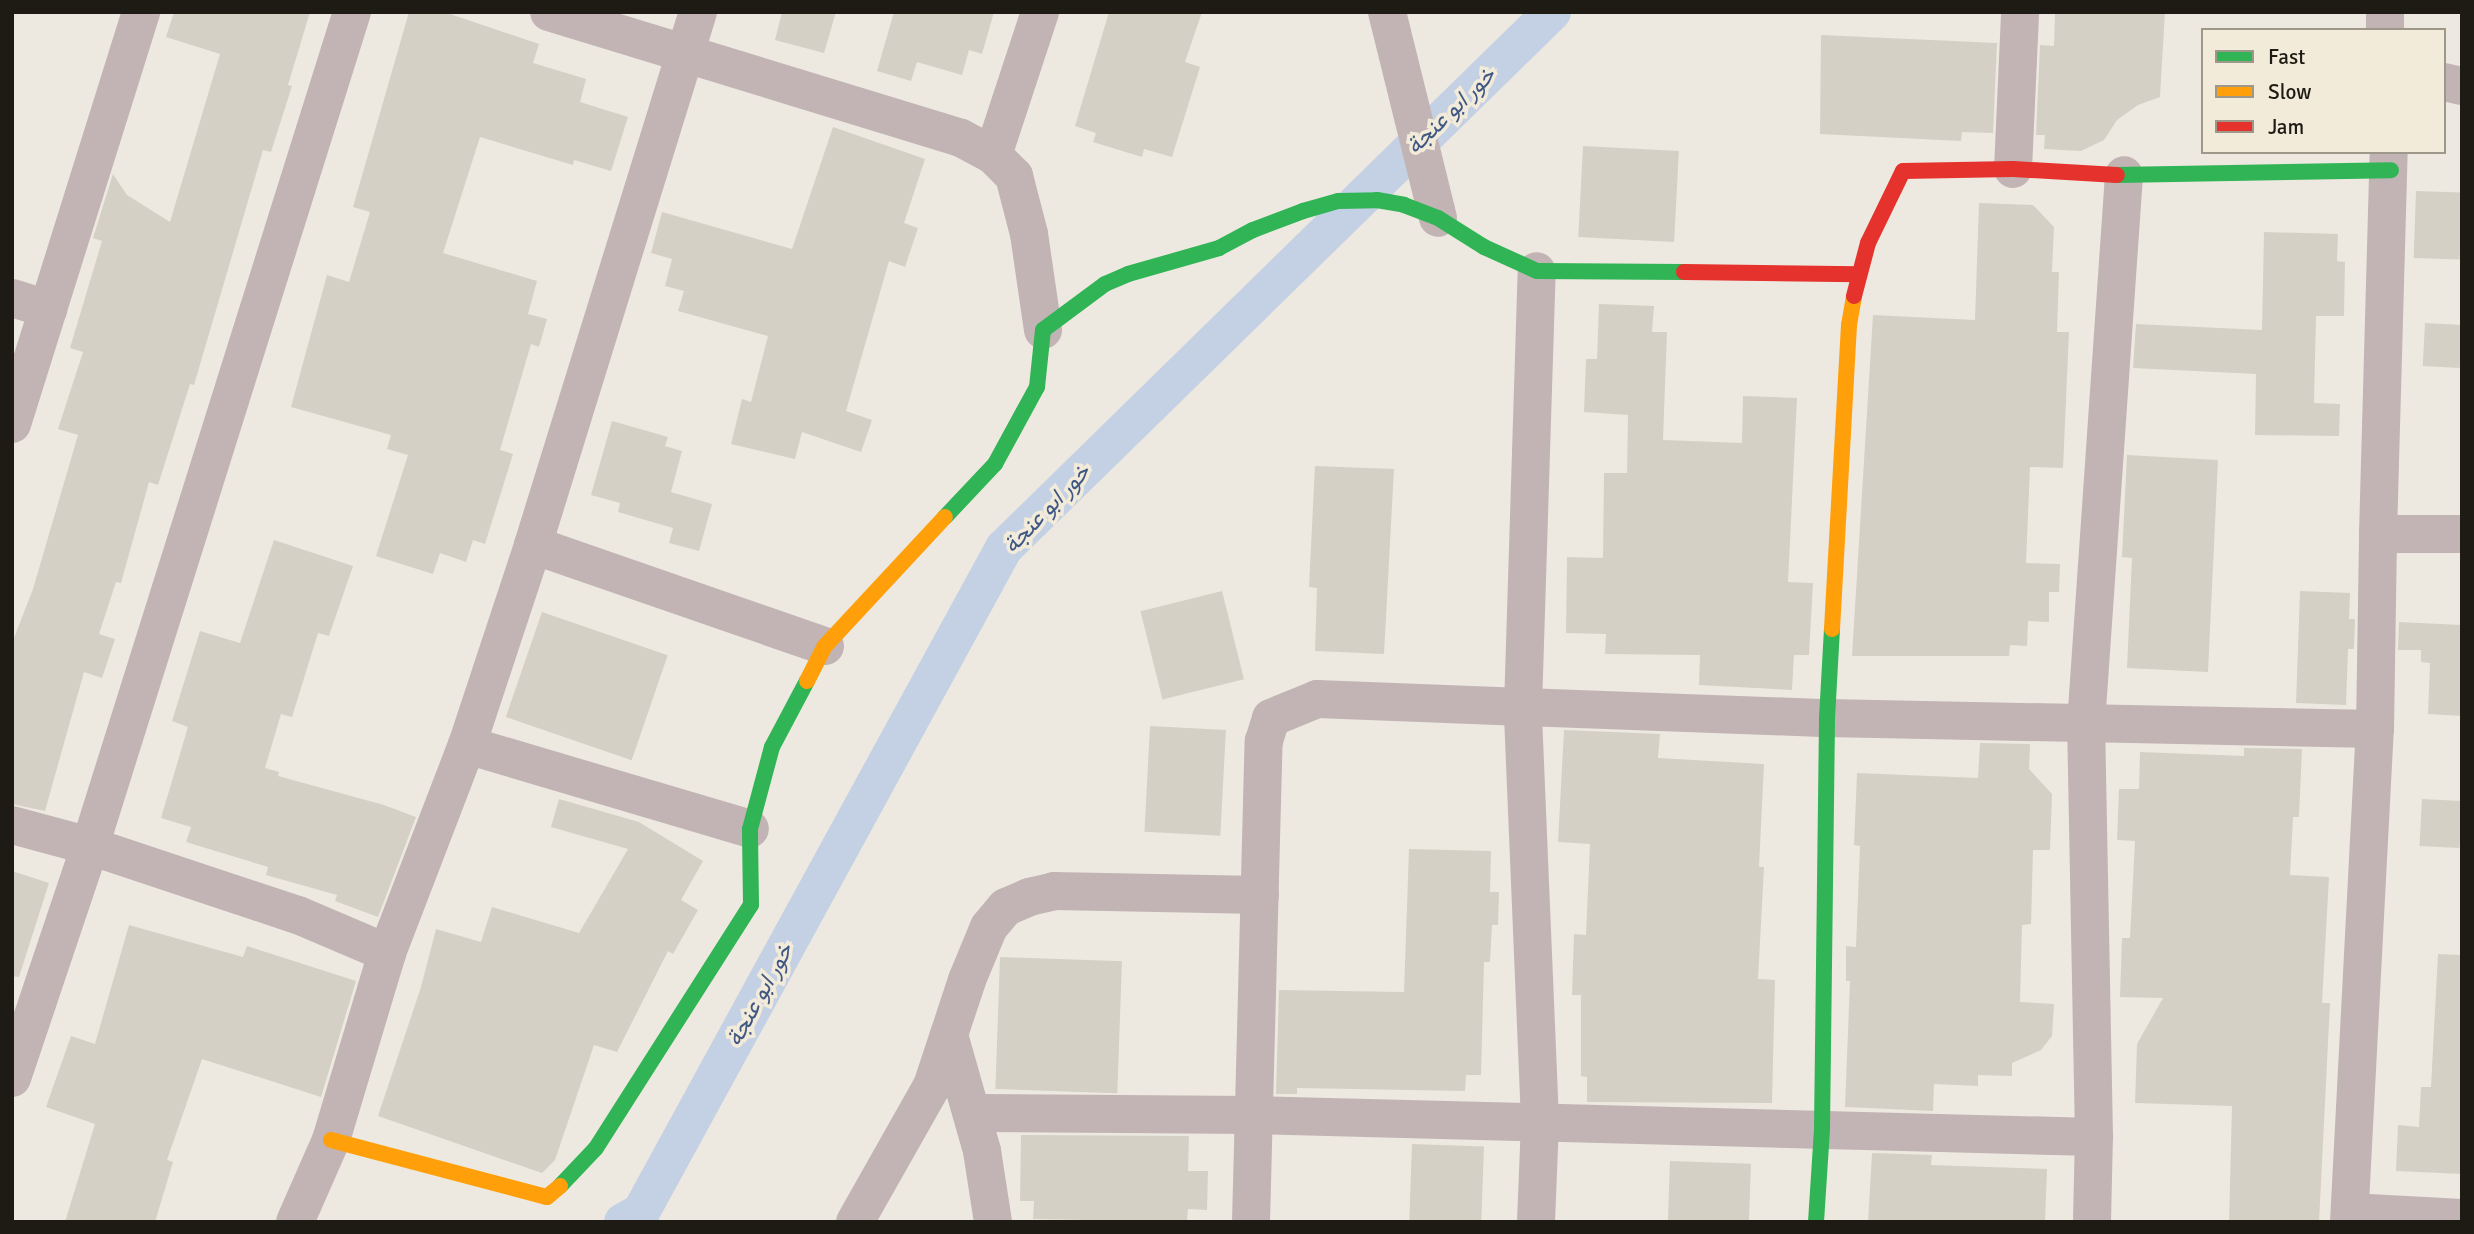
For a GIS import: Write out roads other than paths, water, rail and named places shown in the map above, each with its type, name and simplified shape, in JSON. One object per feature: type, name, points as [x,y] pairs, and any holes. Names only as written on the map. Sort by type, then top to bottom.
[{"type":"street","points":[[12,424],[30,304],[141,12]]},
{"type":"street","points":[[12,1078],[90,846],[352,12]]},
{"type":"street","points":[[331,1140],[547,1197],[596,1148],[751,905],[750,829],[772,747],[825,646],[995,464],[1037,387],[1043,330],[1029,234],[1014,176],[993,155],[961,138],[684,56],[549,12]]},
{"type":"street","points":[[295,1222],[331,1140],[387,953],[467,745],[533,545],[698,12]]},
{"type":"street","points":[[993,155],[1040,12]]},
{"type":"street","points":[[1387,12],[1438,218]]},
{"type":"street","points":[[2013,169],[2020,12]]},
{"type":"street","points":[[1816,1222],[1822,1129],[1827,718],[1849,325],[1858,274],[1868,243],[1903,171],[2013,169],[2124,175],[2390,161],[2378,534],[2375,729],[2349,1217],[2462,1219]]},
{"type":"street","points":[[2092,1222],[2094,1137],[2086,724],[2124,175]]},
{"type":"street","points":[[1043,330],[1105,284],[1128,274],[1219,248],[1253,230],[1338,201],[1377,200],[1404,205],[1438,218],[1484,247],[1537,271],[1858,274]]},
{"type":"street","points":[[1536,1222],[1540,1121],[1522,707],[1537,271]]},
{"type":"street","points":[[2378,534],[2462,534]]},
{"type":"street","points":[[533,545],[825,646]]},
{"type":"street","points":[[1251,1222],[1264,741],[1271,718],[1317,699],[1827,718],[2375,729]]},
{"type":"street","points":[[467,745],[750,829]]},
{"type":"street","points":[[12,825],[90,846],[298,915],[387,953]]},
{"type":"street","points":[[855,1222],[933,1086],[989,927],[1006,907],[1029,897],[1054,891],[1260,895]]},
{"type":"street","points":[[949,1035],[982,1151],[993,1222]]},
{"type":"street","points":[[972,1113],[1540,1121],[2094,1137]]},
{"type":"waterway","name":"خور ابو عنجة","points":[[623,1222],[641,1212],[1004,548],[1552,12]]}]
